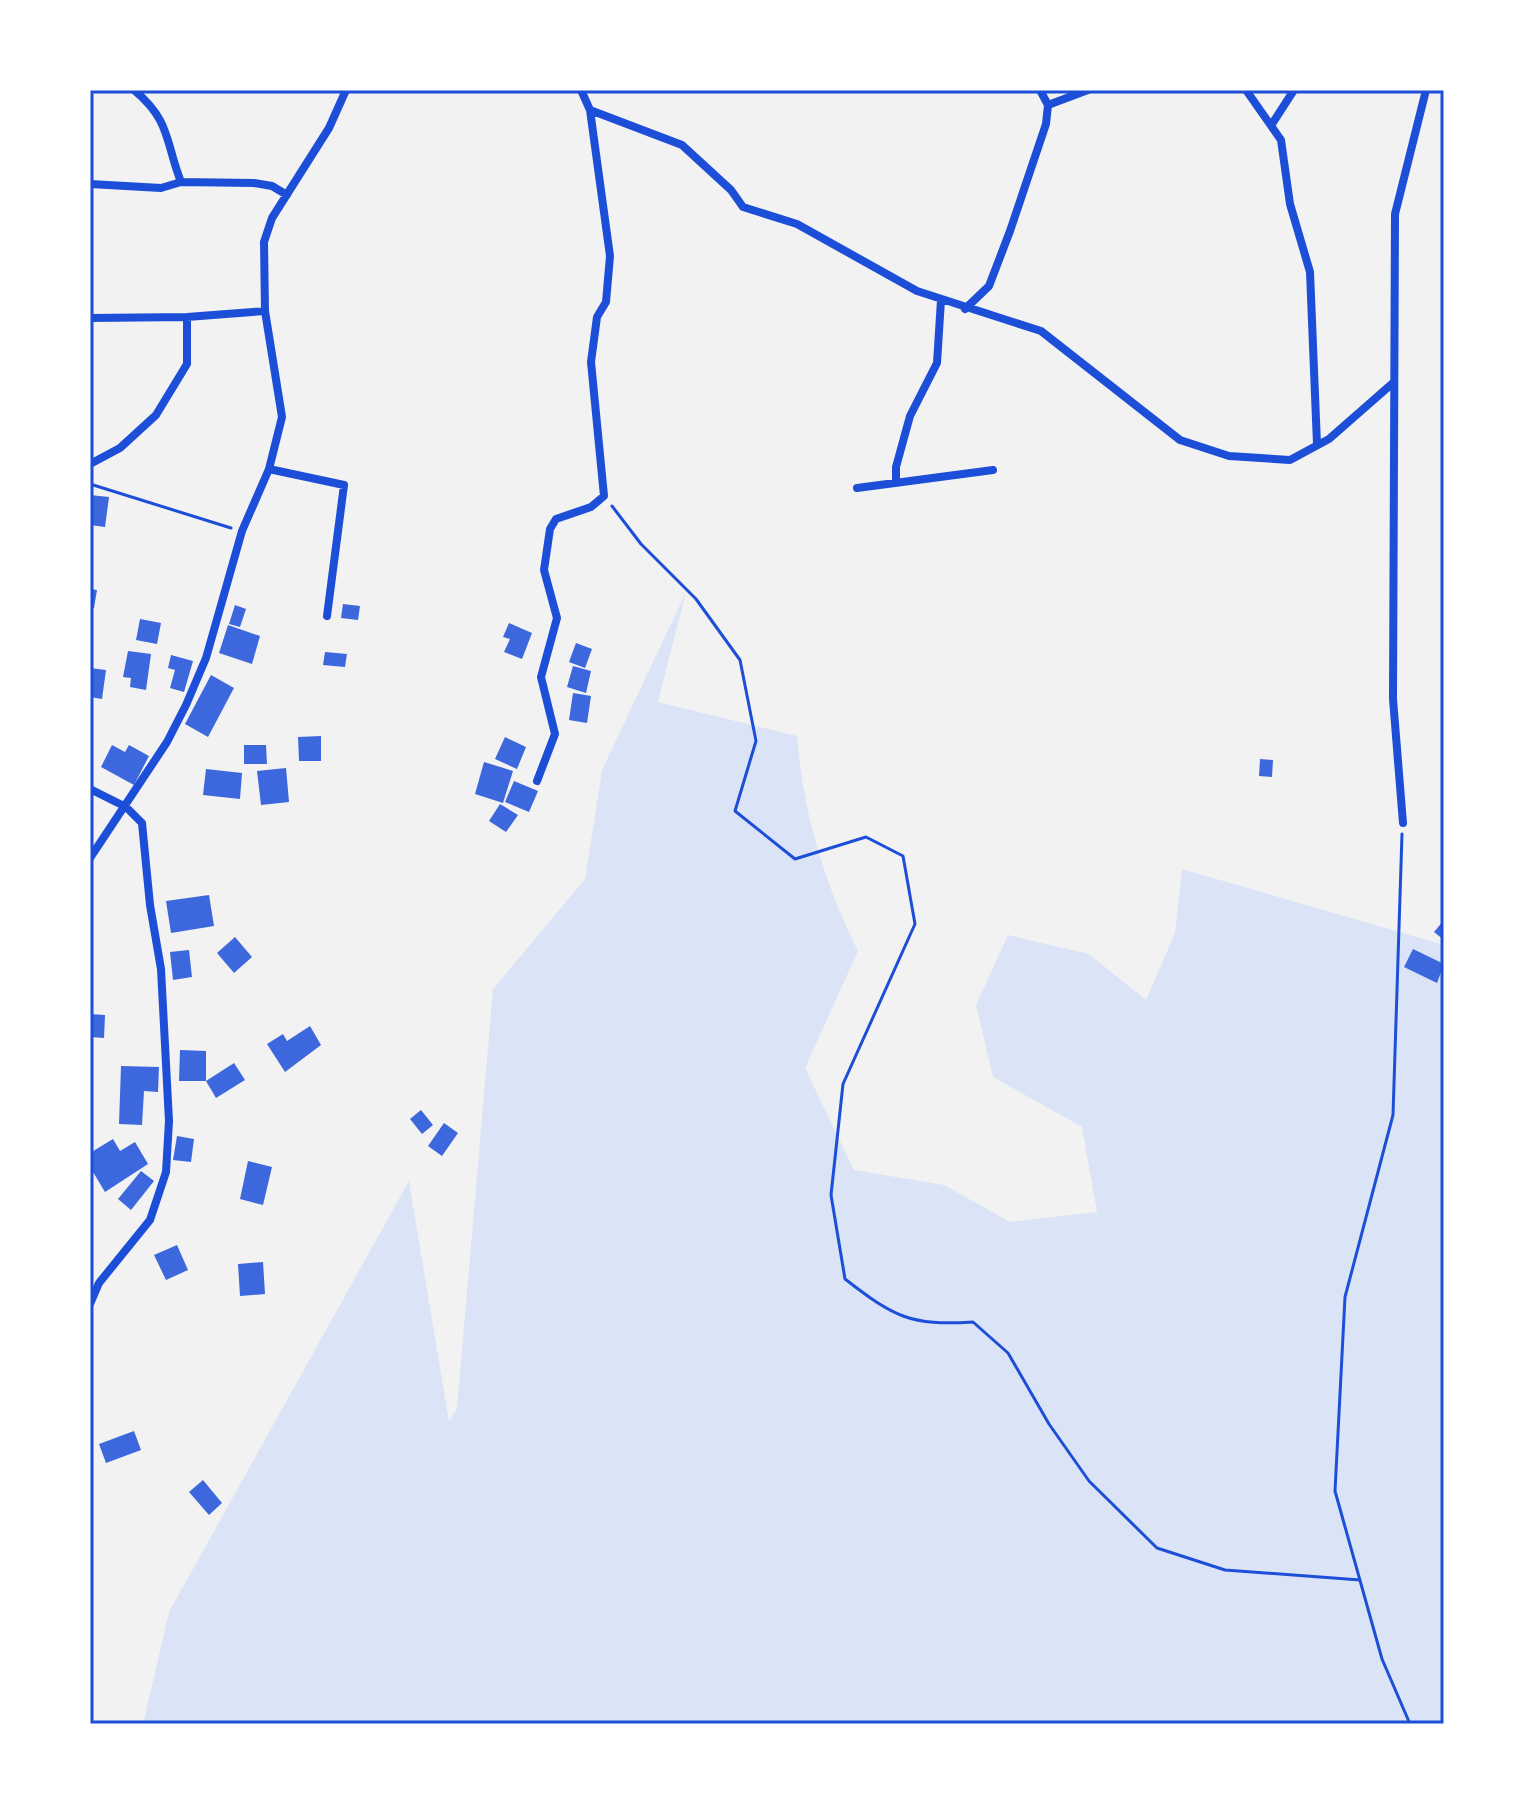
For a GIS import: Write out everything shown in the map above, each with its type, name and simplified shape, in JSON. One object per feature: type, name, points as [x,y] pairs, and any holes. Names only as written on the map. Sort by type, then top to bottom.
[{"type":"street","points":[[134,90],[149,103],[168,131],[181,182]]},
{"type":"street","points":[[90,858],[167,742],[206,658],[242,531],[269,469],[282,417],[265,311],[264,242],[272,218],[329,128],[346,90]]},
{"type":"street","points":[[537,781],[555,734],[541,677],[557,618],[544,570],[550,529],[556,519],[591,507],[604,496],[591,362],[597,317],[606,302],[610,256],[590,110],[581,90]]},
{"type":"street","points":[[965,309],[989,286],[1046,124],[1048,105],[1040,90]]},
{"type":"street","points":[[1048,105],[1088,90]]},
{"type":"street","points":[[1246,90],[1281,140],[1290,204],[1310,272],[1317,444]]},
{"type":"street","points":[[1272,124],[1294,90]]},
{"type":"street","points":[[1403,823],[1393,699],[1395,214],[1426,90]]},
{"type":"street","points":[[590,110],[682,145],[731,190],[743,207],[797,224],[917,291],[1041,331],[1180,440],[1229,456],[1267,461],[1290,460],[1329,439],[1394,382]]},
{"type":"street","points":[[90,184],[161,188],[181,182],[254,183],[272,186],[287,195]]},
{"type":"street","points":[[896,483],[896,467],[910,416],[937,363],[941,300]]},
{"type":"street","points":[[90,318],[187,317],[265,311]]},
{"type":"street","points":[[90,464],[120,448],[156,415],[187,364],[187,317]]},
{"type":"street","points":[[269,469],[344,485],[327,616]]},
{"type":"street","points":[[857,488],[993,470]]},
{"type":"street","points":[[90,789],[126,807],[142,823],[150,905],[161,969],[169,1121],[166,1172],[150,1220],[99,1283],[90,1304]]},
{"type":"path","points":[[90,484],[242,531]]},
{"type":"path","points":[[604,496],[641,544],[696,599],[740,660],[756,741],[735,811],[795,859],[866,837],[903,856],[915,924],[843,1084],[831,1195],[845,1279],[888,1313],[933,1324],[973,1322],[1008,1353],[1049,1424],[1089,1481],[1157,1548],[1225,1570],[1360,1580]]},
{"type":"path","points":[[1403,823],[1393,1115],[1345,1297],[1335,1491],[1382,1659],[1410,1724]]},
{"type":"shaded area","points":[[686,592],[658,702],[797,736],[804,792],[817,846],[835,899],[858,951],[805,1068],[854,1170],[944,1185],[1010,1222],[1097,1212],[1082,1127],[993,1077],[976,1005],[1008,935],[1089,954],[1146,1000],[1175,933],[1182,869],[1444,945],[1444,1724],[143,1724],[169,1612],[409,1181],[449,1421],[457,1408],[493,989],[585,879],[602,770]]},
{"type":"building","points":[[90,495],[109,497],[105,527],[90,525]]},
{"type":"building","points":[[90,589],[97,590],[94,608],[90,608]]},
{"type":"building","points":[[343,604],[360,606],[358,620],[341,618]]},
{"type":"building","points":[[235,605],[246,609],[240,627],[229,624]]},
{"type":"building","points":[[140,619],[161,623],[157,644],[136,640]]},
{"type":"building","points":[[509,623],[532,633],[522,659],[504,652],[510,639],[503,637]]},
{"type":"building","points":[[228,625],[260,636],[252,664],[219,653]]},
{"type":"building","points":[[576,643],[592,649],[585,668],[569,662]]},
{"type":"building","points":[[128,651],[151,654],[146,690],[130,687],[131,678],[123,677]]},
{"type":"building","points":[[325,652],[347,654],[345,667],[323,665]]},
{"type":"building","points":[[171,655],[193,661],[184,692],[170,688],[175,670],[168,668]]},
{"type":"building","points":[[573,666],[591,671],[586,693],[567,687]]},
{"type":"building","points":[[90,668],[106,670],[102,699],[90,697]]},
{"type":"building","points":[[211,675],[234,688],[208,737],[185,724]]},
{"type":"building","points":[[573,693],[591,696],[587,723],[569,720]]},
{"type":"building","points":[[321,736],[321,761],[299,761],[298,737]]},
{"type":"building","points":[[505,737],[526,747],[517,769],[495,759]]},
{"type":"building","points":[[112,745],[125,752],[129,745],[149,756],[134,785],[101,767]]},
{"type":"building","points":[[244,745],[266,745],[267,764],[244,764]]},
{"type":"building","points":[[1260,759],[1273,760],[1272,777],[1259,776]]},
{"type":"building","points":[[484,762],[513,771],[503,803],[475,794]]},
{"type":"building","points":[[286,768],[289,802],[261,805],[257,771]]},
{"type":"building","points":[[206,769],[242,773],[240,799],[203,795]]},
{"type":"building","points":[[514,781],[538,791],[529,812],[505,802]]},
{"type":"building","points":[[500,804],[518,815],[506,832],[489,821]]},
{"type":"building","points":[[209,895],[214,926],[171,933],[166,901]]},
{"type":"building","points":[[1444,920],[1444,940],[1434,932]]},
{"type":"building","points":[[235,937],[252,957],[234,973],[217,953]]},
{"type":"building","points":[[1413,949],[1444,964],[1437,983],[1404,967]]},
{"type":"building","points":[[189,950],[192,977],[173,980],[170,952]]},
{"type":"building","points":[[90,1014],[105,1015],[104,1038],[90,1037]]},
{"type":"building","points":[[310,1026],[321,1045],[285,1072],[267,1044],[283,1034],[287,1041]]},
{"type":"building","points":[[180,1050],[206,1051],[206,1081],[179,1081]]},
{"type":"building","points":[[234,1063],[245,1080],[216,1098],[206,1081]]},
{"type":"building","points":[[121,1066],[159,1067],[158,1092],[144,1091],[142,1125],[119,1124]]},
{"type":"building","points":[[421,1110],[433,1125],[422,1134],[410,1119]]},
{"type":"building","points":[[444,1123],[458,1133],[442,1156],[428,1146]]},
{"type":"building","points":[[177,1136],[194,1139],[191,1162],[173,1160]]},
{"type":"building","points":[[113,1139],[120,1151],[135,1142],[148,1164],[105,1192],[90,1167],[90,1153]]},
{"type":"building","points":[[248,1161],[272,1167],[263,1205],[240,1199]]},
{"type":"building","points":[[141,1171],[154,1181],[131,1210],[118,1199]]},
{"type":"building","points":[[177,1245],[188,1270],[166,1280],[154,1255]]},
{"type":"building","points":[[263,1262],[265,1294],[240,1296],[238,1264]]},
{"type":"building","points":[[134,1431],[141,1450],[106,1463],[99,1444]]},
{"type":"building","points":[[203,1480],[222,1503],[209,1515],[189,1492]]}]
